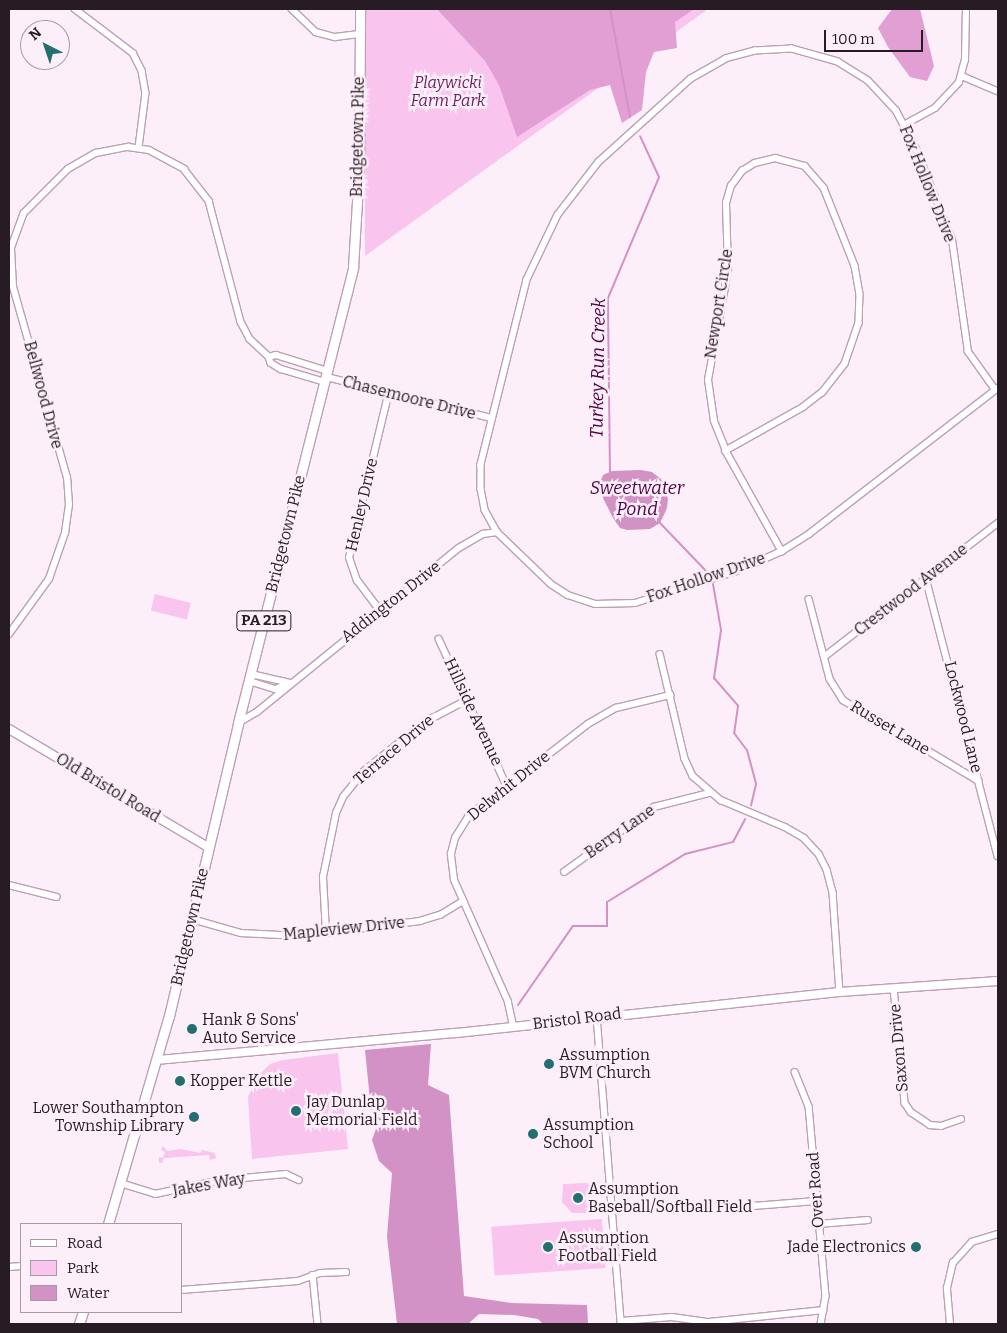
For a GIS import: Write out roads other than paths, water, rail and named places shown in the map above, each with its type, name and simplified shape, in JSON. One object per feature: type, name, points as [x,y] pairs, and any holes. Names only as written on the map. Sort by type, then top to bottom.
[{"type":"main road","name":"Bridgetown Pike","points":[[108,1223],[157,1060],[238,723],[353,267],[357,236],[360,9]]},
{"type":"main road","name":"Old Bristol Road","points":[[9,729],[208,847]]},
{"type":"main road","name":"Bristol Road","points":[[157,1060],[514,1026],[840,992],[998,980]]},
{"type":"street","points":[[75,9],[132,53],[142,71],[146,93],[138,148]]},
{"type":"street","points":[[292,9],[316,32],[335,37],[359,34]]},
{"type":"street","points":[[904,125],[945,100],[962,76],[966,9]]},
{"type":"street","name":"Fox Hollow Drive","points":[[755,51],[807,52],[838,62],[868,81],[885,97],[904,125],[952,240],[968,352],[997,389],[809,534],[782,551],[740,570],[651,598],[608,605],[581,600],[562,592],[497,532],[486,510],[480,477],[492,418],[527,280],[558,215],[599,162],[691,79],[726,59],[755,51]]},
{"type":"street","points":[[962,76],[998,91]]},
{"type":"street","name":"Bellwood Drive","points":[[9,634],[40,594],[53,571],[65,533],[69,505],[67,478],[11,283],[11,248],[20,223],[34,200],[86,158],[113,149],[138,148],[172,160],[190,174],[204,191],[216,220],[241,322],[250,339],[269,357],[271,363],[281,369],[326,377]]},
{"type":"street","name":"Newport Circle","points":[[726,451],[804,407],[823,392],[845,364],[856,335],[860,294],[850,251],[820,182],[805,166],[790,159],[765,159],[749,166],[738,175],[727,197],[729,262],[708,380],[712,416],[726,451],[782,551]]},
{"type":"street","points":[[269,357],[276,355],[326,377]]},
{"type":"street","name":"Chasemoore Drive","points":[[326,377],[492,418]]},
{"type":"street","name":"Henley Drive","points":[[380,611],[356,581],[349,558],[390,392]]},
{"type":"street","name":"Crestwood Avenue","points":[[824,657],[998,523]]},
{"type":"street","name":"Addington Drive","points":[[238,723],[257,712],[459,548],[483,534],[497,532]]},
{"type":"street","name":"Lockwood Lane","points":[[926,578],[998,856]]},
{"type":"street","name":"Russet Lane","points":[[809,599],[833,686],[849,705],[979,781]]},
{"type":"street","name":"Hillside Avenue","points":[[439,638],[507,786]]},
{"type":"street","points":[[660,654],[685,759],[693,776],[709,793],[785,827],[804,838],[819,854],[833,893],[840,992]]},
{"type":"street","points":[[250,677],[276,689],[291,683]]},
{"type":"street","name":"Delwhit Drive","points":[[514,1026],[508,1002],[463,902],[452,872],[455,838],[469,816],[606,712],[637,700],[670,695]]},
{"type":"street","name":"Terrace Drive","points":[[326,933],[322,877],[336,813],[343,797],[363,772],[425,722],[467,700]]},
{"type":"street","name":"Berry Lane","points":[[564,872],[654,807],[709,793]]},
{"type":"street","points":[[9,884],[57,897]]},
{"type":"street","name":"Mapleview Drive","points":[[192,920],[242,933],[273,936],[326,933],[427,920],[463,902]]},
{"type":"street","name":"Saxon Drive","points":[[894,988],[901,1088],[905,1102],[911,1112],[930,1125],[941,1126],[960,1119]]},
{"type":"street","points":[[597,1016],[621,1323],[672,1317],[709,1322],[823,1310]]},
{"type":"street","name":"Over Road","points":[[795,1072],[809,1106],[818,1224],[826,1296],[821,1324]]},
{"type":"street","name":"Jakes Way","points":[[120,1183],[154,1194],[222,1180],[286,1174],[299,1180]]},
{"type":"street","points":[[728,1208],[816,1201]]},
{"type":"street","points":[[818,1224],[868,1220]]},
{"type":"street","points":[[950,1324],[947,1288],[953,1263],[972,1242],[998,1234]]},
{"type":"street","points":[[182,1290],[298,1281],[313,1275],[346,1272]]},
{"type":"street","points":[[313,1275],[318,1324]]},
{"type":"water","name":"Sweetwater Pond","points":[[641,470],[652,472],[661,479],[668,499],[667,508],[660,523],[650,529],[627,530],[620,528],[603,498],[601,480],[603,475],[612,471]]},
{"type":"water","points":[[431,1044],[428,1085],[449,1095],[464,1296],[511,1303],[587,1305],[588,1324],[543,1324],[538,1319],[514,1315],[479,1314],[468,1324],[397,1324],[387,1237],[392,1173],[379,1161],[372,1140],[376,1129],[371,1110],[365,1050]]},
{"type":"waterway","name":"Turkey Run Creek","points":[[610,9],[630,117]]},
{"type":"waterway","name":"Turkey Run Creek","points":[[610,473],[608,298],[659,177],[640,136]]},
{"type":"waterway","name":"Turkey Run Creek","points":[[660,523],[708,573]]},
{"type":"waterway","name":"Turkey Run Creek","points":[[713,584],[721,630],[714,678],[738,706],[734,733],[747,750],[756,784],[751,805]]},
{"type":"waterway","name":"Turkey Run Creek","points":[[518,1005],[573,926],[607,926],[607,902],[685,854],[733,842],[745,819]]},
{"type":"place","name":"Hank & Sons' Auto Service","points":[[192,1029]]},
{"type":"place","name":"Assumption BVM Church","points":[[549,1064]]},
{"type":"place","name":"Kopper Kettle","points":[[180,1081]]},
{"type":"place","name":"Jay Dunlap Memorial Field","points":[[296,1111]]},
{"type":"place","name":"Lower Southampton Township Library","points":[[194,1117]]},
{"type":"place","name":"Assumption School","points":[[533,1134]]},
{"type":"place","name":"Assumption Baseball/Softball Field","points":[[578,1198]]},
{"type":"place","name":"Assumption Football Field","points":[[548,1247]]},
{"type":"place","name":"Jade Electronics","points":[[916,1247]]},
{"type":"park label","name":"Playwicki Farm Park","points":[[448,92]]}]
